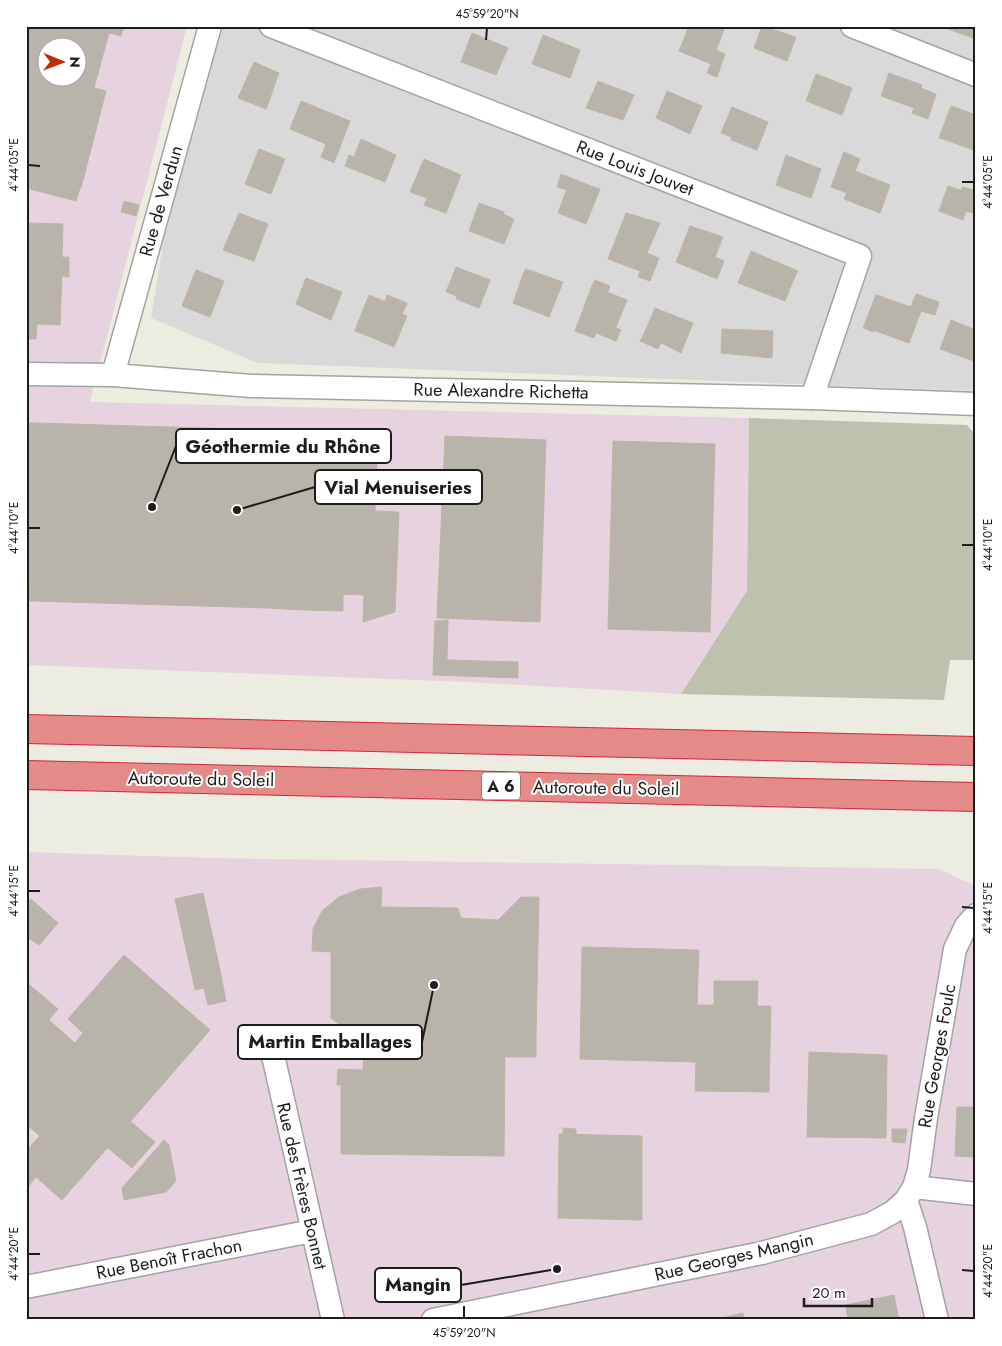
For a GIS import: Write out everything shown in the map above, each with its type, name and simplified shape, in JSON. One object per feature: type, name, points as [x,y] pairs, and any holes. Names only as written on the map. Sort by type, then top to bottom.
[{"type":"highway","points":[[26,729],[976,751]]},
{"type":"highway","name":"Autoroute du Soleil","points":[[26,774],[976,797]]},
{"type":"street","name":"Rue de Verdun","points":[[113,375],[210,26]]},
{"type":"street","name":"Rue Louis Jouvet","points":[[271,26],[860,256],[812,398]]},
{"type":"street","points":[[852,26],[976,75]]},
{"type":"street","name":"Rue Alexandre Richetta","points":[[26,374],[113,375],[251,386],[812,398],[976,404]]},
{"type":"street","name":"Rue Georges Foulc","points":[[910,1194],[919,1170],[955,949],[966,926],[976,915]]},
{"type":"street","name":"Rue des Frères Bonnet","points":[[272,1052],[333,1320]]},
{"type":"street","points":[[937,1320],[915,1227],[910,1194],[976,1194]]},
{"type":"street","name":"Rue Georges Mangin","points":[[433,1320],[762,1253],[871,1224],[892,1212],[910,1194]]},
{"type":"street","name":"Rue Benoît Frachon","points":[[26,1287],[312,1231]]},
{"type":"shaded area","points":[[26,26],[187,26],[90,402],[749,418],[747,591],[681,694],[467,682],[26,665]]},
{"type":"shaded area","points":[[198,26],[976,26],[976,391],[258,363],[151,318]]},
{"type":"shaded area","points":[[749,418],[967,425],[976,436],[976,636],[973,660],[950,660],[944,700],[681,694],[747,591]]},
{"type":"shaded area","points":[[26,852],[209,858],[938,869],[976,886],[976,1320],[26,1320]]},
{"type":"building","points":[[26,26],[124,26],[121,36],[109,33],[94,88],[88,86],[88,38],[38,38],[38,73],[26,70]]},
{"type":"building","points":[[689,26],[715,26],[724,30],[716,50],[725,54],[717,77],[707,73],[711,64],[679,51]]},
{"type":"building","points":[[762,26],[796,37],[787,61],[754,48]]},
{"type":"building","points":[[940,26],[976,26],[976,32],[973,38]]},
{"type":"building","points":[[472,33],[508,48],[496,75],[461,62]]},
{"type":"building","points":[[543,35],[580,50],[570,78],[532,64]]},
{"type":"building","points":[[254,62],[279,73],[266,109],[238,98]]},
{"type":"building","points":[[26,70],[38,73],[38,88],[88,88],[88,86],[106,91],[81,188],[26,173]]},
{"type":"building","points":[[889,73],[922,85],[921,88],[936,94],[928,119],[912,113],[914,108],[881,96]]},
{"type":"building","points":[[816,74],[852,88],[842,115],[806,101]]},
{"type":"building","points":[[598,81],[634,95],[623,120],[586,108]]},
{"type":"building","points":[[667,91],[702,106],[690,134],[656,118]]},
{"type":"building","points":[[301,101],[350,121],[334,163],[321,157],[326,144],[290,129]]},
{"type":"building","points":[[951,106],[976,115],[976,122],[954,117],[946,140],[939,138]]},
{"type":"building","points":[[732,107],[768,122],[757,150],[731,140],[732,137],[721,133]]},
{"type":"building","points":[[954,117],[976,122],[976,151],[946,140]]},
{"type":"building","points":[[361,139],[396,155],[385,182],[345,166],[349,155],[354,157]]},
{"type":"building","points":[[259,149],[285,159],[271,194],[245,184]]},
{"type":"building","points":[[844,152],[860,159],[855,171],[890,185],[880,213],[844,199],[847,193],[831,187]]},
{"type":"building","points":[[786,155],[821,169],[811,198],[776,185]]},
{"type":"building","points":[[424,159],[461,175],[446,213],[424,205],[429,194],[412,187]]},
{"type":"building","points":[[26,173],[80,188],[76,201],[26,188]]},
{"type":"building","points":[[561,174],[591,186],[584,202],[565,194],[567,190],[557,187]]},
{"type":"building","points":[[591,186],[600,189],[586,224],[558,213],[565,194],[584,202]]},
{"type":"building","points":[[948,186],[971,194],[973,190],[976,191],[976,214],[966,211],[963,220],[939,211]]},
{"type":"building","points":[[412,187],[429,194],[427,198],[410,192]]},
{"type":"building","points":[[963,187],[973,190],[971,194],[961,190]]},
{"type":"building","points":[[124,201],[139,205],[136,216],[121,212]]},
{"type":"building","points":[[479,203],[504,212],[503,214],[514,219],[504,244],[469,231]]},
{"type":"building","points":[[26,213],[29,214],[28,223],[63,224],[62,257],[69,257],[69,277],[62,276],[60,325],[37,324],[36,339],[26,339]]},
{"type":"building","points":[[239,213],[268,224],[254,261],[223,250]]},
{"type":"building","points":[[626,213],[660,223],[647,253],[659,258],[650,281],[638,277],[644,260],[636,257],[632,268],[608,259]]},
{"type":"building","points":[[690,226],[723,237],[715,257],[724,261],[717,279],[676,262]]},
{"type":"building","points":[[751,251],[798,271],[796,274],[772,263],[771,266],[750,254]]},
{"type":"building","points":[[750,254],[771,266],[772,263],[796,274],[785,301],[738,283]]},
{"type":"building","points":[[636,257],[644,260],[640,271],[632,268]]},
{"type":"building","points":[[456,267],[490,280],[479,308],[456,299],[457,296],[446,292]]},
{"type":"building","points":[[526,269],[563,282],[561,287],[524,272]]},
{"type":"building","points":[[196,270],[224,281],[210,317],[182,306]]},
{"type":"building","points":[[524,272],[561,287],[549,317],[513,303]]},
{"type":"building","points":[[306,278],[342,292],[331,320],[296,304]]},
{"type":"building","points":[[595,280],[610,286],[608,292],[592,286]]},
{"type":"building","points":[[592,286],[627,300],[611,339],[596,333],[594,338],[575,331]]},
{"type":"building","points":[[916,294],[939,302],[935,315],[921,311],[909,343],[873,330],[882,308],[879,307],[882,297],[911,307]]},
{"type":"building","points":[[369,295],[384,301],[383,306],[367,300]]},
{"type":"building","points":[[387,295],[407,303],[402,314],[407,316],[394,347],[373,338],[376,333],[357,325],[367,300],[383,306]]},
{"type":"building","points":[[876,295],[883,297],[879,307],[882,308],[873,332],[863,328]]},
{"type":"building","points":[[655,308],[693,323],[681,353],[644,334]]},
{"type":"building","points":[[951,320],[976,330],[974,361],[940,349]]},
{"type":"building","points":[[357,325],[376,333],[373,338],[355,331]]},
{"type":"building","points":[[616,328],[621,330],[616,341],[611,339]]},
{"type":"building","points":[[722,329],[773,331],[772,358],[721,353]]},
{"type":"building","points":[[644,334],[661,342],[658,349],[640,341]]},
{"type":"building","points":[[26,423],[37,423],[31,584],[26,584]]},
{"type":"building","points":[[37,423],[104,425],[99,586],[31,584]]},
{"type":"building","points":[[104,425],[205,428],[200,590],[99,586]]},
{"type":"building","points":[[205,428],[273,430],[268,591],[200,590]]},
{"type":"building","points":[[273,430],[378,433],[375,511],[399,512],[395,612],[363,622],[364,595],[268,591]]},
{"type":"building","points":[[445,436],[546,440],[540,622],[437,618]]},
{"type":"building","points":[[613,441],[715,444],[710,632],[608,629]]},
{"type":"building","points":[[26,584],[31,584],[30,601],[26,601]]},
{"type":"building","points":[[31,584],[99,586],[98,603],[30,601]]},
{"type":"building","points":[[99,586],[186,589],[186,599],[200,599],[200,606],[98,603]]},
{"type":"building","points":[[186,589],[200,590],[200,599],[186,599]]},
{"type":"building","points":[[200,590],[268,591],[268,608],[200,606]]},
{"type":"building","points":[[268,591],[304,593],[303,610],[268,608]]},
{"type":"building","points":[[304,593],[343,594],[343,611],[303,610]]},
{"type":"building","points":[[448,620],[447,660],[518,662],[518,678],[433,675],[435,621]]},
{"type":"building","points":[[382,887],[381,907],[458,908],[461,918],[498,920],[521,897],[539,897],[536,1037],[352,1034],[331,1018],[331,952],[312,951],[313,929],[322,911],[339,897],[360,889]]},
{"type":"building","points":[[203,893],[219,965],[191,971],[175,899]]},
{"type":"building","points":[[31,899],[58,923],[39,945],[26,936],[26,905]]},
{"type":"building","points":[[582,947],[699,950],[697,1005],[714,1005],[714,981],[758,981],[757,1006],[771,1006],[769,1092],[695,1091],[696,1062],[580,1059]]},
{"type":"building","points":[[124,955],[210,1030],[62,1200],[36,1177],[26,1189],[26,1151],[40,1136],[26,1124],[26,982],[58,1009],[49,1020],[75,1043],[83,1033],[68,1019]]},
{"type":"building","points":[[219,965],[226,1001],[208,1005],[204,988],[195,990],[191,971]]},
{"type":"building","points":[[352,1034],[536,1037],[536,1057],[505,1057],[504,1156],[341,1154],[341,1085],[337,1085],[338,1069],[363,1070],[364,1054],[351,1054]]},
{"type":"building","points":[[809,1052],[887,1055],[886,1138],[807,1137]]},
{"type":"building","points":[[957,1107],[976,1107],[976,1157],[955,1156]]},
{"type":"building","points":[[131,1122],[155,1142],[132,1168],[108,1148]]},
{"type":"building","points":[[563,1128],[576,1129],[576,1135],[563,1134]]},
{"type":"building","points":[[892,1129],[907,1129],[905,1143],[892,1142]]},
{"type":"building","points":[[559,1134],[642,1136],[642,1220],[558,1218]]},
{"type":"building","points":[[164,1140],[169,1145],[176,1181],[166,1192],[124,1200],[122,1188]]},
{"type":"building","points":[[894,1295],[899,1320],[848,1320],[846,1305]]},
{"type":"building","points":[[743,1313],[744,1320],[714,1320]]},
{"type":"place","name":"Géothermie du Rhône","points":[[152,507]]},
{"type":"place","name":"Vial Menuiseries","points":[[237,510]]},
{"type":"place","name":"Martin Emballages","points":[[434,985]]},
{"type":"place","name":"Mangin","points":[[557,1269]]}]
